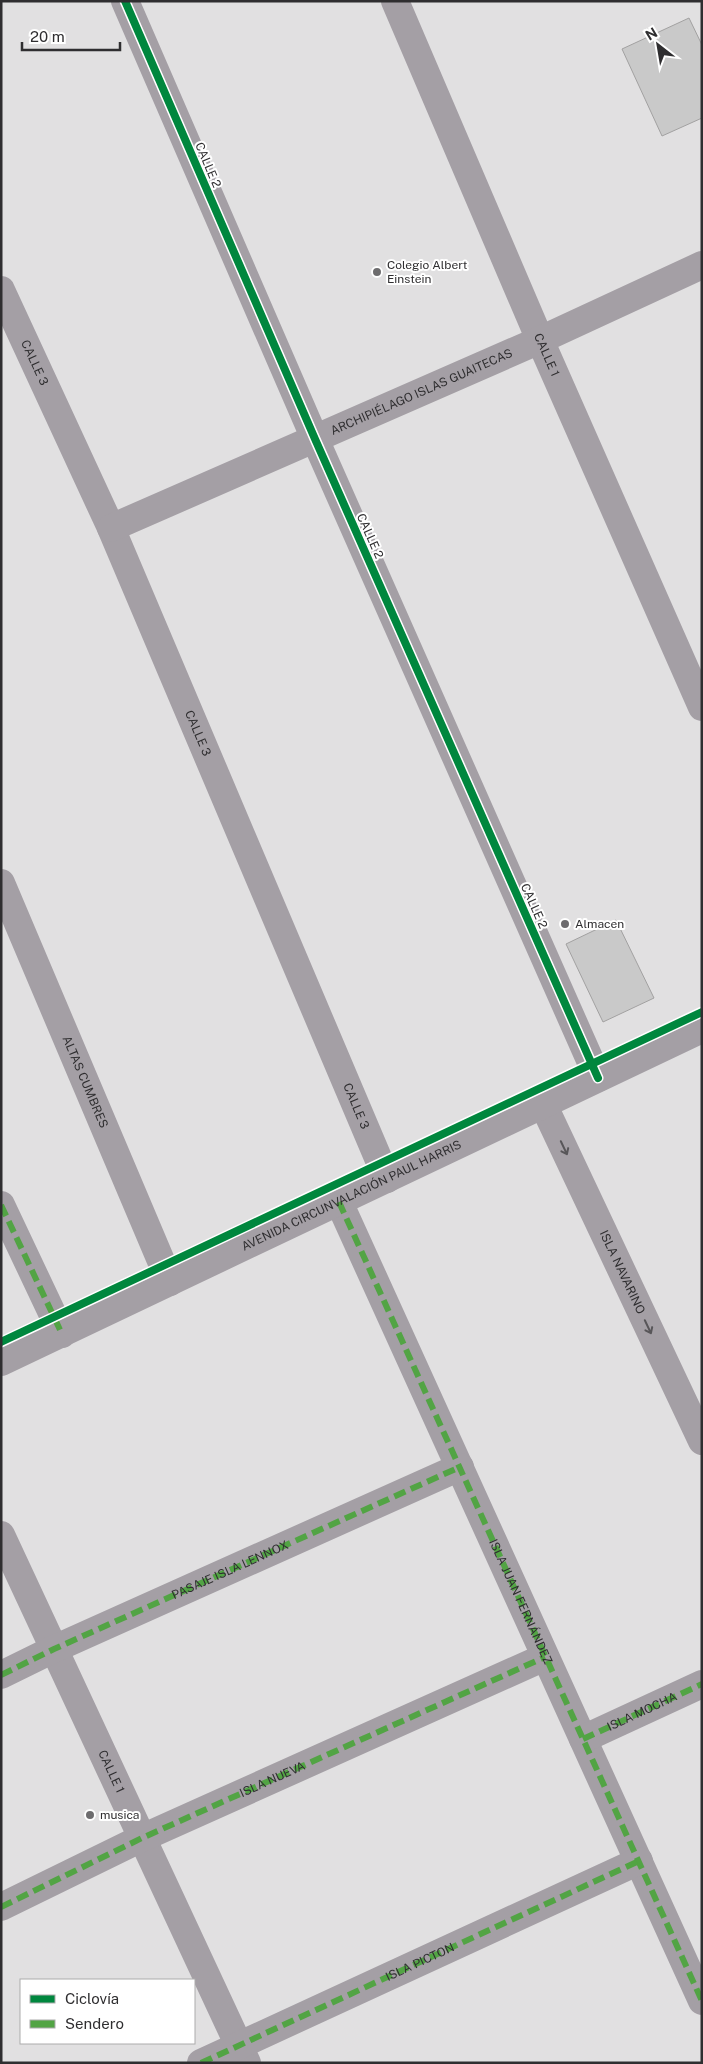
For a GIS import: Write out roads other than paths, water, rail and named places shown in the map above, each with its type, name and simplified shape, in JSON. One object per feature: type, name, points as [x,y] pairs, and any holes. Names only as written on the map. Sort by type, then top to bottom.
[{"type":"street","name":"CALLE 2","points":[[125,1],[315,439],[598,1078]]},
{"type":"street","name":"CALLE 1","points":[[395,1],[540,340],[702,707]]},
{"type":"street","name":"ARCHIPIÉLAGO ISLAS GUAITECAS","points":[[111,528],[540,340],[702,265]]},
{"type":"street","name":"CALLE 3","points":[[1,290],[111,528],[387,1179]]},
{"type":"street","name":"ALTAS CUMBRES","points":[[1,883],[170,1282]]},
{"type":"street","name":"AVENIDA CIRCUNVALACIÓN PAUL HARRIS","points":[[1,1362],[702,1029]]},
{"type":"street","name":"ISLA NAVARINO","points":[[544,1104],[702,1441]]},
{"type":"street","name":"ISLA JUAN FERNÁNDEZ","points":[[339,1202],[702,2001]]},
{"type":"street","points":[[1,1206],[62,1334]]},
{"type":"street","name":"PASAJE ISLA LENNOX","points":[[1,1675],[54,1649],[460,1467]]},
{"type":"street","name":"CALLE 1","points":[[1,1534],[243,2055]]},
{"type":"street","name":"ISLA NUEVA","points":[[1,1907],[142,1838],[545,1657]]},
{"type":"street","name":"ISLA MOCHA","points":[[583,1739],[702,1684]]},
{"type":"street","name":"ISLA PICTON","points":[[201,2063],[243,2055],[638,1861]]},
{"type":"place","name":"Colegio Albert Einstein","points":[[377,272]]},
{"type":"place","name":"Almacen","points":[[565,924]]},
{"type":"place","name":"musica","points":[[90,1815]]}]
